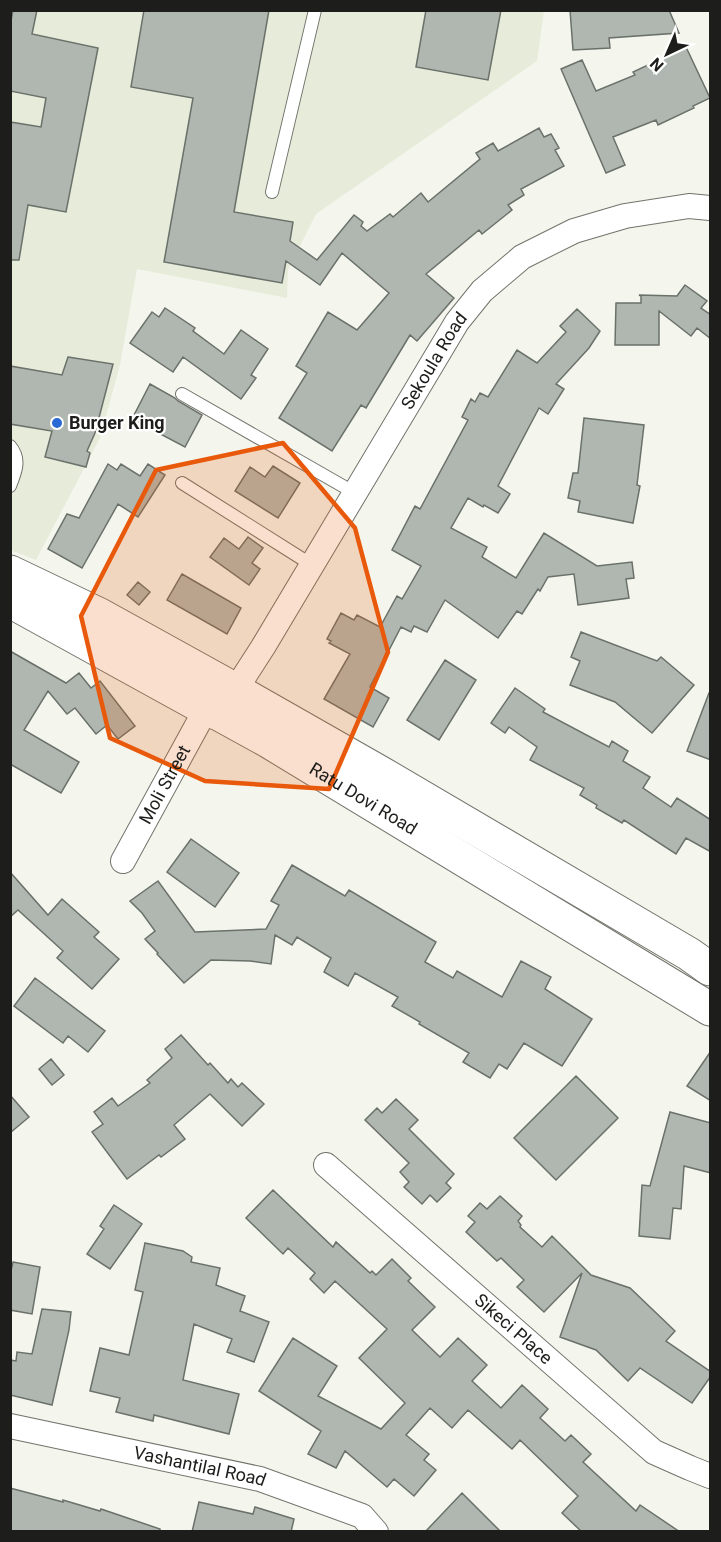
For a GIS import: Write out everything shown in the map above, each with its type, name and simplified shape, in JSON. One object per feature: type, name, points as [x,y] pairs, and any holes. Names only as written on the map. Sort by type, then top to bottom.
[{"type":"main road","name":"Ratu Dovi Road","points":[[10,572],[100,615],[268,741],[711,1009]]},
{"type":"main road","name":"Ratu Dovi Road","points":[[10,601],[220,704],[410,790],[711,969]]},
{"type":"street","name":"Sekoula Road","points":[[262,647],[457,322],[482,291],[522,257],[574,231],[625,216],[689,206],[711,208]]},
{"type":"street","name":"Moli Street","points":[[123,861],[220,704],[262,647]]},
{"type":"street","name":"Sikeci Place","points":[[326,1165],[654,1452],[711,1476]]},
{"type":"street","name":"Vashantilal Road","points":[[10,1426],[260,1479],[362,1516],[376,1532]]},
{"type":"lane","points":[[272,192],[315,10]]},
{"type":"lane","points":[[182,394],[355,493]]},
{"type":"lane","points":[[10,446],[18,462],[10,486]]},
{"type":"lane","points":[[182,483],[312,565]]},
{"type":"highlighted area","points":[[283,443],[355,528],[388,652],[329,789],[205,781],[110,738],[81,616],[156,470]]},
{"type":"shaded area","points":[[10,11],[544,11],[537,61],[316,214],[288,270],[287,298],[137,269],[120,365],[100,438],[36,560],[10,550]]},
{"type":"building","points":[[13,10],[37,10],[32,34],[98,48],[66,212],[28,205],[19,260],[10,260],[10,122],[41,127],[46,98],[10,91],[10,26]]},
{"type":"building","points":[[144,10],[269,10],[234,212],[293,222],[290,241],[317,260],[354,215],[363,222],[361,226],[367,231],[390,214],[393,217],[421,193],[428,202],[480,159],[476,153],[493,143],[498,151],[539,128],[544,137],[551,134],[559,148],[555,150],[564,166],[521,189],[524,195],[508,205],[512,210],[482,234],[479,230],[426,274],[454,298],[417,341],[410,335],[366,408],[361,405],[332,451],[279,418],[307,373],[296,366],[328,312],[357,330],[389,293],[342,253],[320,285],[286,261],[282,283],[164,262],[193,98],[131,87]]},
{"type":"building","points":[[426,10],[501,10],[488,80],[416,67]]},
{"type":"building","points":[[570,10],[669,10],[679,33],[609,38],[610,48],[573,50]]},
{"type":"building","points":[[686,47],[710,98],[658,125],[656,120],[613,137],[625,165],[606,173],[561,69],[582,60],[596,91],[635,75],[633,72]]},
{"type":"building","points":[[685,285],[707,301],[701,308],[711,315],[711,339],[697,328],[691,336],[659,311],[659,345],[615,345],[616,303],[641,303],[639,295],[677,296]]},
{"type":"building","points":[[165,308],[195,328],[193,331],[224,354],[241,330],[268,349],[251,375],[256,378],[241,399],[183,357],[173,372],[130,343],[152,312],[159,317]]},
{"type":"building","points":[[577,309],[600,331],[589,348],[556,384],[564,389],[548,414],[539,408],[498,486],[510,494],[498,513],[468,498],[451,528],[487,547],[482,557],[516,578],[544,533],[597,566],[632,562],[634,578],[626,579],[629,598],[578,605],[574,574],[548,577],[522,614],[517,611],[498,638],[445,600],[427,632],[414,626],[411,632],[401,627],[370,687],[389,698],[373,727],[324,699],[350,654],[329,643],[331,641],[327,639],[341,613],[354,620],[357,615],[380,627],[397,596],[402,599],[421,566],[392,550],[415,506],[420,509],[468,420],[462,417],[471,399],[475,402],[480,393],[488,397],[517,350],[537,363],[566,332],[560,326]]},
{"type":"building","points":[[68,357],[113,364],[95,433],[87,451],[90,453],[86,467],[45,457],[52,431],[10,424],[10,366],[62,375]]},
{"type":"building","points":[[150,384],[202,415],[185,447],[132,419]]},
{"type":"building","points":[[584,418],[644,425],[637,485],[640,486],[633,523],[578,512],[580,501],[568,498],[573,473],[578,473]]},
{"type":"building","points":[[108,464],[117,470],[121,464],[140,476],[148,464],[165,475],[138,517],[118,504],[82,568],[48,549],[67,514],[79,518]]},
{"type":"building","points":[[273,466],[300,483],[278,518],[235,491],[250,467],[265,477]]},
{"type":"building","points":[[248,537],[263,548],[252,563],[260,569],[249,585],[210,557],[224,538],[239,549]]},
{"type":"building","points":[[182,574],[241,608],[227,634],[167,600]]},
{"type":"building","points":[[138,582],[150,592],[139,605],[127,595]]},
{"type":"building","points":[[581,632],[657,661],[661,657],[694,685],[652,733],[615,702],[570,685],[580,661],[571,657]]},
{"type":"building","points":[[10,651],[66,683],[79,673],[91,688],[100,681],[135,726],[118,739],[107,725],[96,734],[75,708],[67,714],[48,691],[24,730],[79,762],[61,793],[10,764]]},
{"type":"building","points":[[445,660],[476,680],[439,740],[407,720]]},
{"type":"building","points":[[515,688],[545,709],[543,712],[609,747],[612,741],[628,751],[623,761],[650,777],[643,788],[671,807],[677,798],[711,820],[711,852],[686,838],[676,854],[624,820],[622,823],[596,808],[597,805],[580,795],[584,788],[530,760],[537,747],[509,727],[505,733],[491,723]]},
{"type":"building","points":[[709,693],[711,693],[711,760],[687,751]]},
{"type":"building","points":[[191,839],[239,873],[215,907],[167,872]]},
{"type":"building","points":[[292,865],[345,896],[349,890],[436,942],[425,962],[453,978],[457,971],[502,997],[521,961],[551,977],[545,989],[592,1019],[562,1066],[524,1043],[507,1069],[499,1064],[490,1078],[463,1062],[469,1053],[392,1006],[398,997],[355,973],[348,986],[324,972],[331,958],[297,937],[292,945],[275,935],[271,964],[211,960],[184,983],[145,939],[155,931],[130,901],[158,881],[195,932],[266,929],[279,905],[271,901]]},
{"type":"building","points":[[10,872],[48,915],[62,899],[99,932],[94,937],[119,959],[92,989],[57,958],[63,951],[18,910],[10,917]]},
{"type":"building","points":[[35,978],[105,1031],[88,1052],[68,1036],[63,1043],[14,1006]]},
{"type":"building","points":[[181,1035],[228,1083],[231,1079],[238,1087],[242,1083],[264,1104],[242,1126],[210,1094],[174,1125],[185,1139],[127,1179],[92,1132],[103,1124],[94,1112],[112,1098],[118,1106],[150,1083],[147,1080],[172,1058],[165,1049]]},
{"type":"building","points":[[711,1051],[711,1101],[687,1086]]},
{"type":"building","points":[[51,1059],[64,1075],[52,1085],[39,1069]]},
{"type":"building","points":[[576,1076],[618,1118],[556,1180],[514,1138]]},
{"type":"building","points":[[10,1095],[29,1117],[10,1133]]},
{"type":"building","points":[[396,1099],[418,1120],[409,1129],[454,1174],[446,1183],[451,1188],[437,1202],[430,1195],[422,1204],[404,1187],[409,1182],[400,1172],[409,1163],[365,1120],[377,1108],[382,1113]]},
{"type":"building","points":[[670,1112],[711,1123],[711,1173],[684,1166],[681,1209],[673,1208],[670,1239],[639,1236],[642,1185],[650,1186]]},
{"type":"building","points":[[273,1190],[333,1247],[336,1242],[370,1273],[372,1271],[376,1275],[392,1259],[411,1278],[408,1281],[435,1307],[412,1330],[440,1357],[458,1338],[487,1365],[472,1381],[501,1408],[522,1385],[548,1409],[540,1418],[565,1441],[571,1435],[591,1454],[583,1462],[636,1511],[640,1505],[680,1532],[582,1532],[562,1513],[578,1496],[520,1440],[512,1449],[468,1410],[452,1428],[430,1408],[406,1435],[429,1454],[424,1460],[436,1470],[414,1496],[394,1479],[387,1487],[345,1451],[336,1468],[308,1454],[321,1431],[259,1391],[293,1338],[337,1366],[318,1396],[381,1429],[405,1403],[359,1358],[387,1329],[335,1281],[324,1293],[310,1279],[315,1273],[288,1248],[283,1254],[246,1218]]},
{"type":"building","points":[[500,1196],[522,1216],[518,1221],[520,1227],[542,1247],[552,1236],[591,1275],[630,1288],[675,1331],[666,1341],[711,1372],[711,1376],[692,1403],[640,1368],[628,1381],[596,1350],[560,1337],[582,1273],[544,1312],[517,1287],[524,1280],[501,1258],[497,1261],[466,1232],[475,1222],[468,1216],[480,1203],[487,1209]]},
{"type":"building","points":[[114,1205],[142,1224],[110,1269],[87,1254],[104,1229],[100,1226]]},
{"type":"building","points":[[145,1243],[183,1251],[192,1257],[191,1262],[220,1268],[216,1285],[245,1296],[240,1311],[269,1322],[254,1362],[227,1352],[232,1339],[194,1324],[183,1380],[239,1394],[229,1434],[154,1415],[153,1421],[116,1412],[120,1398],[90,1391],[100,1348],[129,1355],[143,1292],[135,1290]]},
{"type":"building","points":[[13,1262],[40,1267],[32,1314],[10,1310],[10,1275]]},
{"type":"building","points":[[42,1309],[71,1312],[52,1405],[10,1395],[10,1360],[16,1361],[17,1352],[32,1354]]},
{"type":"building","points":[[10,1488],[100,1511],[101,1509],[160,1529],[160,1532],[10,1532]]},
{"type":"building","points":[[462,1493],[501,1532],[425,1532]]},
{"type":"building","points":[[199,1502],[253,1514],[255,1507],[294,1519],[291,1532],[192,1532]]},
{"type":"place","name":"Burger King","points":[[57,423]]}]
